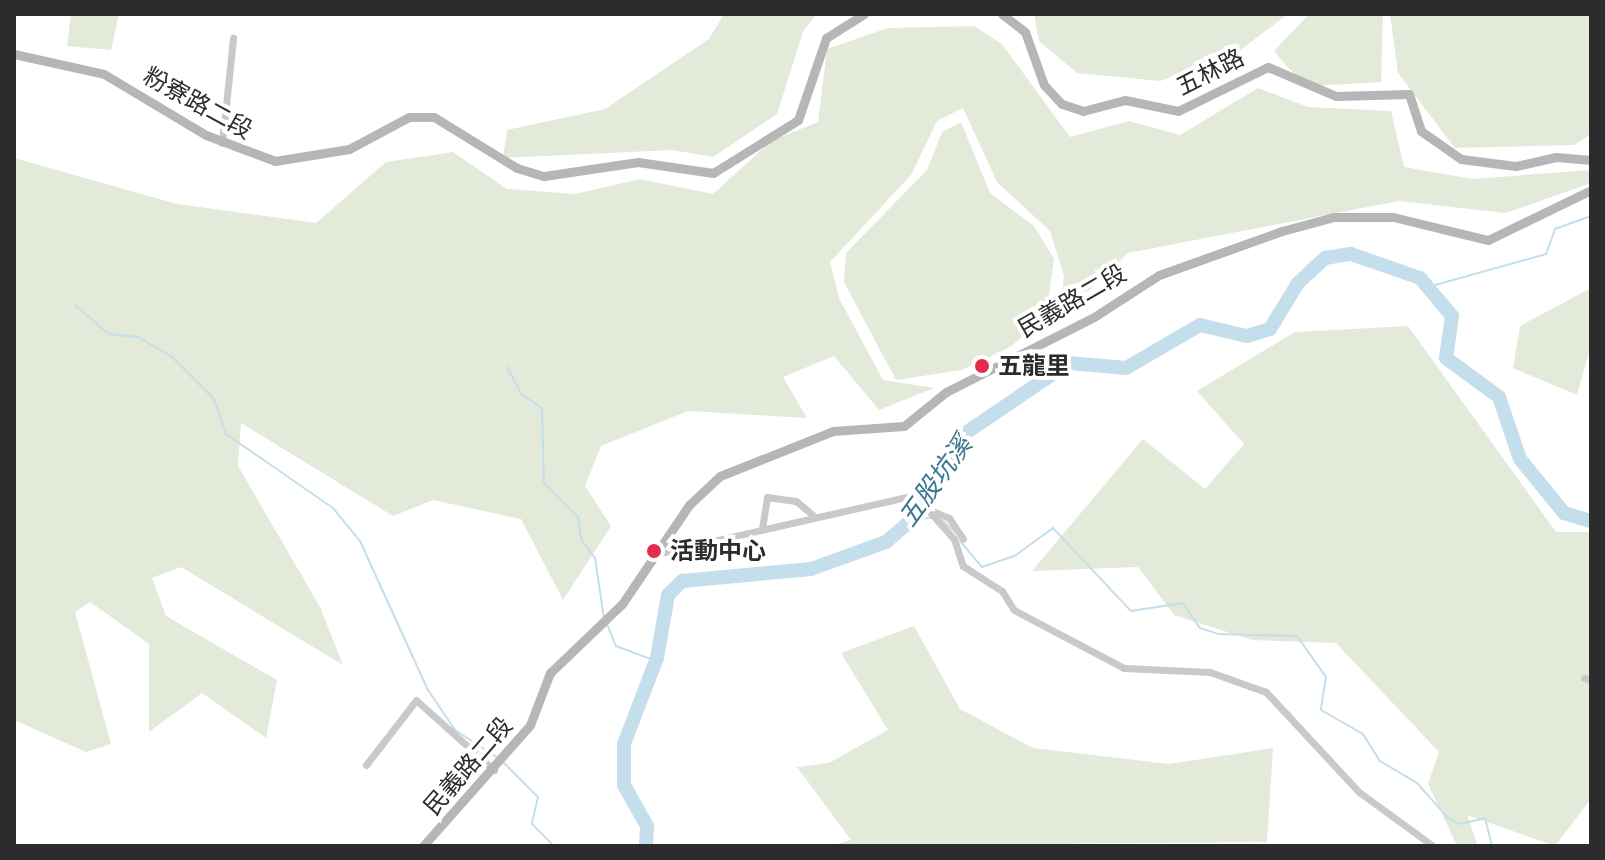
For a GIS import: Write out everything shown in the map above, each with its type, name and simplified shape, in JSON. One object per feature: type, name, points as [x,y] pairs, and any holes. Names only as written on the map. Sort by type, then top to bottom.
[{"type":"main road","name":"粉寮路二段","points":[[14,54],[104,74],[222,143],[275,161],[302,161],[349,149],[409,117],[452,125],[517,168],[544,176],[638,162],[713,173],[798,120],[826,38],[864,14]]},
{"type":"main road","name":"五林路","points":[[1002,14],[1025,32],[1044,85],[1062,104],[1083,111],[1125,100],[1178,111],[1268,67],[1336,96],[1409,94],[1421,131],[1461,159],[1516,166],[1556,157],[1591,160]]},
{"type":"main road","name":"民義路二段","points":[[423,846],[499,764],[530,725],[550,673],[609,615],[660,553],[689,505],[720,476],[833,431],[904,426],[946,392],[1094,317],[1159,275],[1334,217],[1429,221],[1488,240],[1591,190]]},
{"type":"street","points":[[222,143],[233,38]]},
{"type":"street","points":[[958,445],[928,490],[927,509],[954,539],[963,566],[1002,591],[1014,610],[1124,668],[1210,672],[1266,692],[1359,792],[1433,846]]},
{"type":"street","points":[[660,553],[928,490]]},
{"type":"street","points":[[762,529],[767,497],[796,501],[815,517]]},
{"type":"street","points":[[927,509],[949,518],[963,539]]},
{"type":"street","points":[[366,765],[416,700],[499,764]]},
{"type":"green space","points":[[71,14],[119,14],[111,50],[67,46]]},
{"type":"green space","points":[[724,14],[816,14],[803,32],[777,114],[713,157],[672,150],[503,158],[507,130],[605,109],[709,39]]},
{"type":"green space","points":[[1034,14],[1288,14],[1235,54],[1160,81],[1077,73],[1039,41]]},
{"type":"green space","points":[[1309,14],[1383,14],[1381,82],[1311,86],[1289,69],[1274,51]]},
{"type":"green space","points":[[1390,14],[1591,14],[1591,134],[1574,145],[1455,148],[1398,73]]},
{"type":"green space","points":[[974,26],[1002,44],[1070,137],[1129,121],[1180,135],[1258,88],[1308,107],[1391,111],[1404,167],[1473,179],[1590,170],[1591,183],[1506,213],[1399,201],[1128,253],[1059,319],[1064,276],[1050,231],[997,182],[963,108],[937,121],[911,175],[830,262],[839,298],[883,380],[934,388],[879,410],[834,356],[783,377],[807,418],[688,411],[601,446],[585,486],[611,526],[563,600],[521,519],[433,500],[393,516],[241,423],[238,466],[320,607],[343,665],[181,567],[152,578],[166,616],[277,680],[266,738],[202,693],[149,732],[149,644],[90,602],[75,612],[111,744],[86,752],[14,720],[14,158],[177,204],[316,223],[386,162],[453,152],[507,189],[575,194],[640,179],[713,194],[771,141],[818,122],[827,49],[888,28]]},
{"type":"green space","points":[[961,122],[990,193],[1034,226],[1054,259],[1046,317],[1010,347],[962,370],[896,380],[844,282],[846,253],[927,170],[942,132]]},
{"type":"green space","points":[[1591,288],[1591,345],[1577,395],[1513,368],[1520,326]]},
{"type":"green space","points":[[1408,326],[1556,532],[1591,532],[1591,799],[1555,846],[1467,815],[1478,846],[1457,846],[1428,784],[1439,752],[1336,643],[1252,640],[1174,615],[1138,567],[1032,571],[1143,439],[1205,489],[1244,444],[1197,391],[1295,332]]},
{"type":"green space","points":[[914,626],[960,709],[1033,748],[1169,764],[1273,748],[1267,842],[830,846],[851,840],[797,767],[829,763],[888,730],[841,653]]},
{"type":"waterway","points":[[1428,287],[1546,254],[1555,229],[1591,216]]},
{"type":"waterway","name":"五股坑溪","points":[[646,846],[647,826],[624,785],[624,744],[657,658],[668,595],[682,581],[811,569],[886,542],[914,518],[964,434],[1069,363],[1126,368],[1200,325],[1247,336],[1270,329],[1298,283],[1325,258],[1351,254],[1420,278],[1452,316],[1446,358],[1499,397],[1520,459],[1564,513],[1591,521]]},
{"type":"waterway","points":[[75,305],[109,334],[138,337],[172,357],[214,399],[226,434],[333,508],[360,541],[428,690],[455,730],[498,758]]},
{"type":"waterway","points":[[507,367],[522,395],[542,408],[544,483],[578,517],[581,539],[595,558],[604,618]]},
{"type":"waterway","points":[[914,518],[932,518]]},
{"type":"waterway","points":[[942,520],[955,532]]},
{"type":"waterway","points":[[960,541],[982,567],[1016,555],[1053,528],[1131,611],[1183,603],[1200,628],[1218,634],[1297,636],[1326,677],[1321,710],[1363,734],[1380,761],[1417,783],[1448,818],[1460,824],[1485,818],[1492,846]]},
{"type":"waterway","points":[[607,624],[616,646],[656,661]]},
{"type":"waterway","points":[[503,762],[538,797],[532,824],[554,846]]},
{"type":"place","name":"五龍里","points":[[982,366]]},
{"type":"place","name":"活動中心","points":[[654,551]]}]
